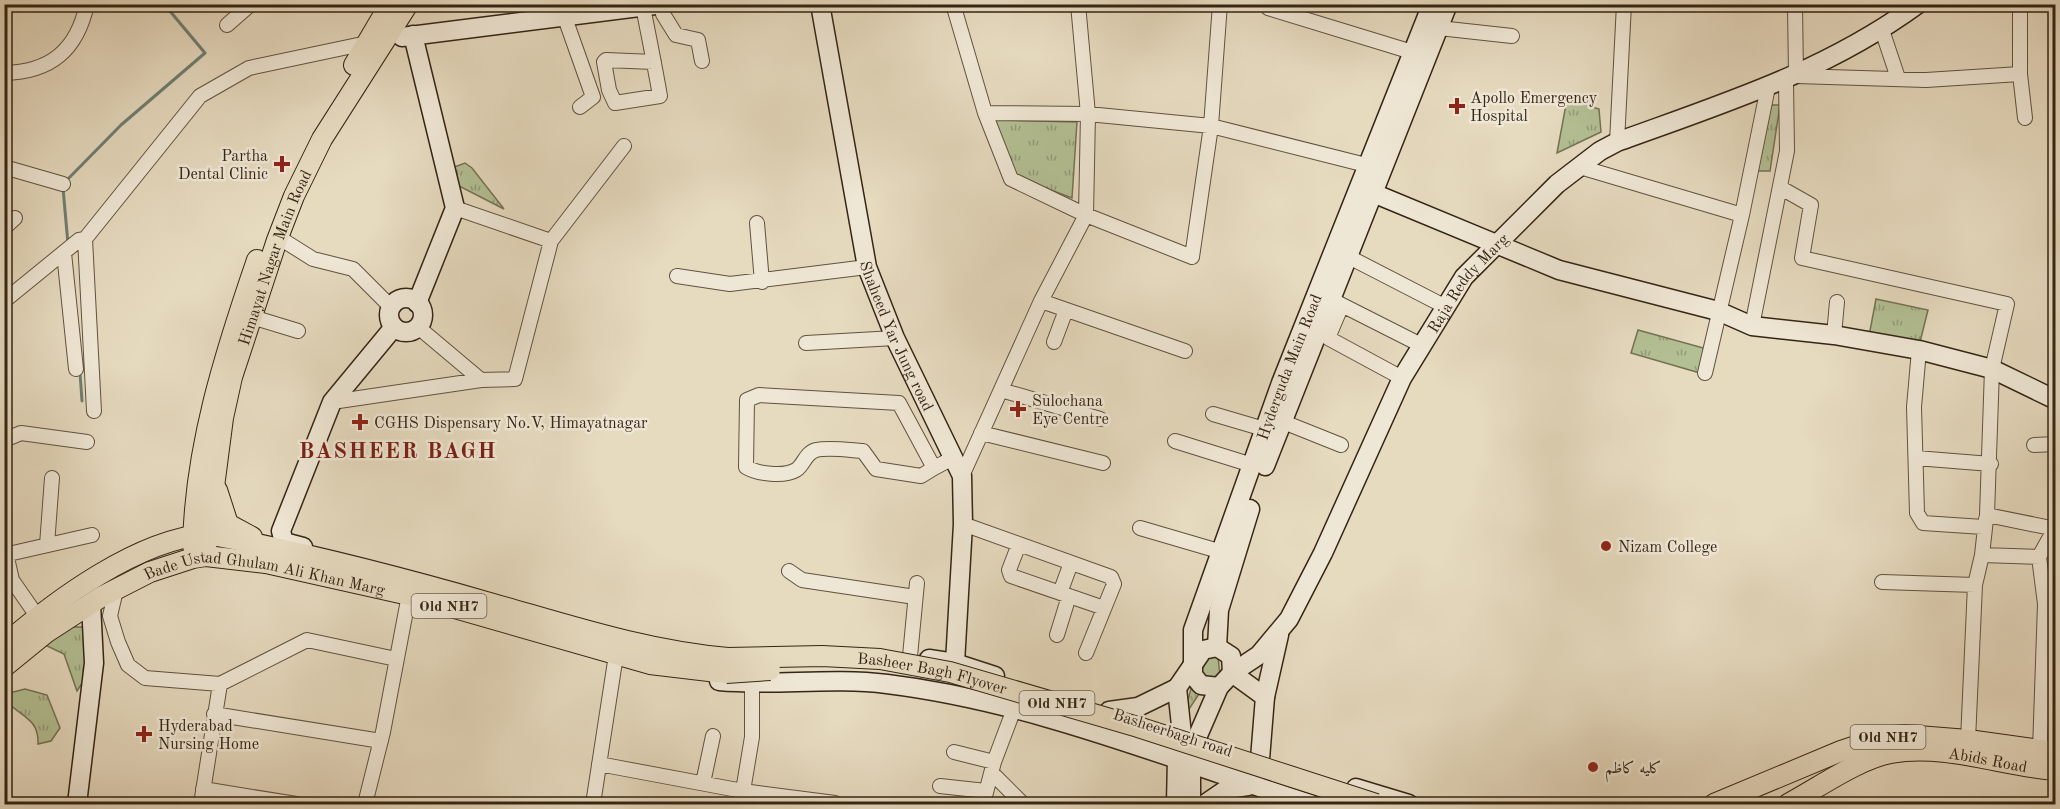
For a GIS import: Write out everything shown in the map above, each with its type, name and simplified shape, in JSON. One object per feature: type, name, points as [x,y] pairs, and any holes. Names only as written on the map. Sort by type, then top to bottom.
[{"type":"main road","points":[[166,544],[182,525],[195,498],[212,399],[270,221],[305,149],[377,42],[390,4]]},
{"type":"main road","name":"Himayat Nagar Main Road","points":[[200,535],[214,481],[223,418],[232,377],[278,237],[294,196],[322,139],[377,42],[408,4]]},
{"type":"main road","points":[[214,481],[228,524],[272,547]]},
{"type":"main road","points":[[195,498],[200,535],[199,557]]},
{"type":"main road","name":"Bade Ustad Ghulam Ali Khan Marg","points":[[4,645],[37,616],[103,574],[166,544],[200,535],[352,564],[687,661]]},
{"type":"main road","name":"Bade Ustad Ghulam Ali Khan Marg","points":[[4,667],[47,632],[91,604],[150,572],[199,557],[266,563],[409,595],[650,664],[687,661]]},
{"type":"main road","name":"Basheer Bagh Flyover","points":[[727,666],[822,656],[880,659],[950,672],[1138,727],[1376,804]]},
{"type":"main road","name":"Basheer Bagh Flyover","points":[[687,661],[727,666],[898,672],[955,683],[1343,804]]},
{"type":"main road","name":"Old NH7","points":[[1724,802],[1841,751],[1883,737],[1905,735],[1968,740],[2048,751]]},
{"type":"main road","name":"Abids Road","points":[[1788,804],[1868,761],[1889,753],[1913,750],[1935,752],[2055,770]]},
{"type":"street","points":[[4,73],[28,72],[65,53],[82,23],[87,4]]},
{"type":"street","points":[[227,25],[251,4]]},
{"type":"street","name":"Shaheed Yar Jung road","points":[[820,4],[867,267],[895,338],[962,476],[963,524],[955,663]]},
{"type":"street","points":[[953,4],[985,113],[1011,179],[1086,216],[1192,257],[1211,126],[1220,4]]},
{"type":"street","points":[[962,476],[1041,301],[1086,216],[1089,114],[1078,4]]},
{"type":"street","name":"Hyderguda Main Road","points":[[1192,664],[1193,630],[1264,429],[1390,98],[1432,4]]},
{"type":"street","name":"Hyderguda Main Road","points":[[1217,647],[1219,610],[1229,570],[1281,421],[1336,302],[1347,256],[1448,4]]},
{"type":"street","points":[[1617,142],[1624,4]]},
{"type":"street","points":[[1752,326],[1787,151],[1795,4]]},
{"type":"street","name":"Raja Reddy Marg","points":[[1226,680],[1259,655],[1279,633],[1323,554],[1402,378],[1421,345],[1464,277],[1498,245],[1522,217],[1580,167],[1617,142],[1791,78],[1882,30],[1918,4]]},
{"type":"street","points":[[2020,4],[2020,75],[2025,118]]},
{"type":"street","points":[[4,301],[82,239],[200,96],[249,68],[413,35],[662,5],[663,14],[676,35],[698,40],[702,61]]},
{"type":"street","points":[[643,7],[654,62],[660,96],[615,103],[609,90],[604,62],[606,60],[654,62]]},
{"type":"street","points":[[1268,8],[1412,52]]},
{"type":"street","points":[[565,18],[593,97],[580,107]]},
{"type":"street","points":[[1439,28],[1512,36]]},
{"type":"street","points":[[1882,30],[1898,78]]},
{"type":"street","points":[[413,35],[455,208],[417,303]]},
{"type":"street","points":[[1791,78],[1926,80],[2020,75]]},
{"type":"street","points":[[1705,373],[1742,214],[1768,87]]},
{"type":"street","points":[[985,113],[1089,114],[1211,126],[1366,165]]},
{"type":"street","points":[[332,402],[481,381],[515,379],[551,241],[624,146]]},
{"type":"street","points":[[4,167],[63,184]]},
{"type":"street","points":[[1580,167],[1742,214]]},
{"type":"street","points":[[1781,188],[1811,205],[1802,258],[2007,304],[1992,369],[1991,464],[1982,555],[1975,585],[1968,740]]},
{"type":"street","points":[[1372,193],[1559,270],[1718,311],[1752,326],[1834,335],[1919,350],[1992,369],[2055,400]]},
{"type":"street","points":[[455,208],[551,241]]},
{"type":"street","points":[[4,228],[15,218]]},
{"type":"street","points":[[757,223],[762,282]]},
{"type":"street","points":[[278,237],[313,260],[353,269],[391,307]]},
{"type":"street","points":[[82,239],[94,411]]},
{"type":"street","points":[[64,253],[76,369]]},
{"type":"street","points":[[1347,256],[1446,307]]},
{"type":"street","points":[[677,276],[730,284],[762,282],[867,267]]},
{"type":"street","points":[[404,298],[417,303],[423,316],[418,327],[408,332],[394,327],[389,316],[391,307],[404,298]]},
{"type":"street","points":[[1041,301],[1185,351]]},
{"type":"street","points":[[1402,378],[1328,338],[1336,302],[1421,345]]},
{"type":"street","points":[[1834,335],[1838,302]]},
{"type":"street","points":[[1054,342],[1066,310]]},
{"type":"street","points":[[252,317],[298,331]]},
{"type":"street","points":[[316,556],[314,549],[287,544],[280,535],[332,402],[394,327]]},
{"type":"street","points":[[418,327],[481,381]]},
{"type":"street","points":[[806,343],[895,338]]},
{"type":"street","points":[[1919,350],[1914,407],[1917,513],[1923,523],[1985,521],[2055,529]]},
{"type":"street","points":[[1001,390],[1100,419]]},
{"type":"street","points":[[934,468],[899,403],[759,395],[747,400],[746,467],[752,471],[788,472],[798,469],[808,455],[816,450],[863,451],[876,470],[921,476],[953,458]]},
{"type":"street","points":[[1213,414],[1264,429]]},
{"type":"street","points":[[1281,421],[1341,445]]},
{"type":"street","points":[[4,440],[21,433],[87,442]]},
{"type":"street","points":[[981,433],[1103,463]]},
{"type":"street","points":[[1175,441],[1252,465]]},
{"type":"street","points":[[2034,445],[2055,444]]},
{"type":"street","points":[[1916,458],[1991,464]]},
{"type":"street","points":[[47,545],[52,478]]},
{"type":"street","points":[[963,524],[1114,580],[1086,653]]},
{"type":"street","points":[[1140,528],[1222,552]]},
{"type":"street","points":[[37,616],[8,580],[5,553],[92,535]]},
{"type":"street","points":[[2048,751],[2049,592],[2039,557],[2049,539],[2055,537]]},
{"type":"street","points":[[1019,544],[1009,570],[1011,576],[1104,608]]},
{"type":"street","points":[[1982,555],[2039,557]]},
{"type":"street","points":[[1057,635],[1071,563]]},
{"type":"street","points":[[789,571],[802,580],[916,590],[910,656]]},
{"type":"street","points":[[1882,582],[1975,585]]},
{"type":"street","points":[[116,590],[110,616],[128,665],[145,678],[220,684],[307,640],[396,659]]},
{"type":"street","points":[[365,804],[381,741],[409,595]]},
{"type":"street","points":[[77,804],[94,663],[91,604]]},
{"type":"street","points":[[1204,804],[1227,789],[1252,786],[1260,759],[1265,697],[1279,633]]},
{"type":"street","points":[[1109,711],[1138,707],[1177,688],[1203,650],[1217,647],[1231,656],[1226,680],[1189,738],[1176,804]]},
{"type":"street","name":"Basheerbagh road","points":[[1311,804],[1252,786],[1184,761],[1014,709],[884,684],[698,679],[687,661],[708,649],[833,651],[910,656],[955,663],[1189,738],[1409,804]]},
{"type":"street","points":[[593,804],[616,655]]},
{"type":"street","points":[[1192,664],[1193,675],[1201,685],[1226,680],[1265,697]]},
{"type":"street","points":[[743,791],[752,737],[752,682]]},
{"type":"street","points":[[201,804],[220,684]]},
{"type":"street","points":[[1177,688],[1189,738]]},
{"type":"street","points":[[940,786],[985,798],[993,767],[1014,709]]},
{"type":"street","points":[[214,714],[381,741]]},
{"type":"street","points":[[703,783],[713,736]]},
{"type":"street","points":[[954,752],[993,767],[1023,804]]},
{"type":"street","points":[[1184,761],[1191,804]]},
{"type":"street","points":[[599,764],[743,791],[835,803]]},
{"type":"street","points":[[203,789],[296,804]]},
{"type":"green space","points":[[1567,99],[1599,109],[1601,132],[1557,153]]},
{"type":"green space","points":[[1771,105],[1780,105],[1770,171],[1758,171]]},
{"type":"green space","points":[[994,120],[1077,122],[1072,198],[1016,177]]},
{"type":"green space","points":[[465,163],[472,168],[504,209],[457,185],[449,169]]},
{"type":"green space","points":[[1876,299],[1928,310],[1919,346],[1869,336]]},
{"type":"green space","points":[[1638,330],[1707,349],[1700,373],[1631,353]]},
{"type":"green space","points":[[72,627],[84,627],[88,652],[85,677],[77,691],[64,654],[45,645]]},
{"type":"green space","points":[[1206,653],[1218,657],[1220,675],[1209,679],[1183,718],[1195,674]]},
{"type":"green space","points":[[25,689],[47,695],[60,728],[51,741],[38,744],[38,736],[33,724],[8,703],[9,693]]},
{"type":"waterway","points":[[65,182],[121,125],[205,53],[164,4]]},
{"type":"waterway","points":[[63,188],[68,244]]},
{"type":"waterway","points":[[80,373],[82,401]]},
{"type":"place","name":"Apollo Emergency Hospital","points":[[1457,106]]},
{"type":"place","name":"Partha Dental Clinic","points":[[282,164]]},
{"type":"place","name":"Sulochana Eye Centre","points":[[1018,409]]},
{"type":"place","name":"CGHS Dispensary No.V, Himayatnagar","points":[[360,422]]},
{"type":"place","name":"Nizam College","points":[[1606,546]]},
{"type":"place","name":"Hyderabad Nursing Home","points":[[144,734]]},
{"type":"place","name":"كليه كاظم","points":[[1593,767]]},
{"type":"district","name":"BASHEER BAGH","points":[[398,450]]}]
